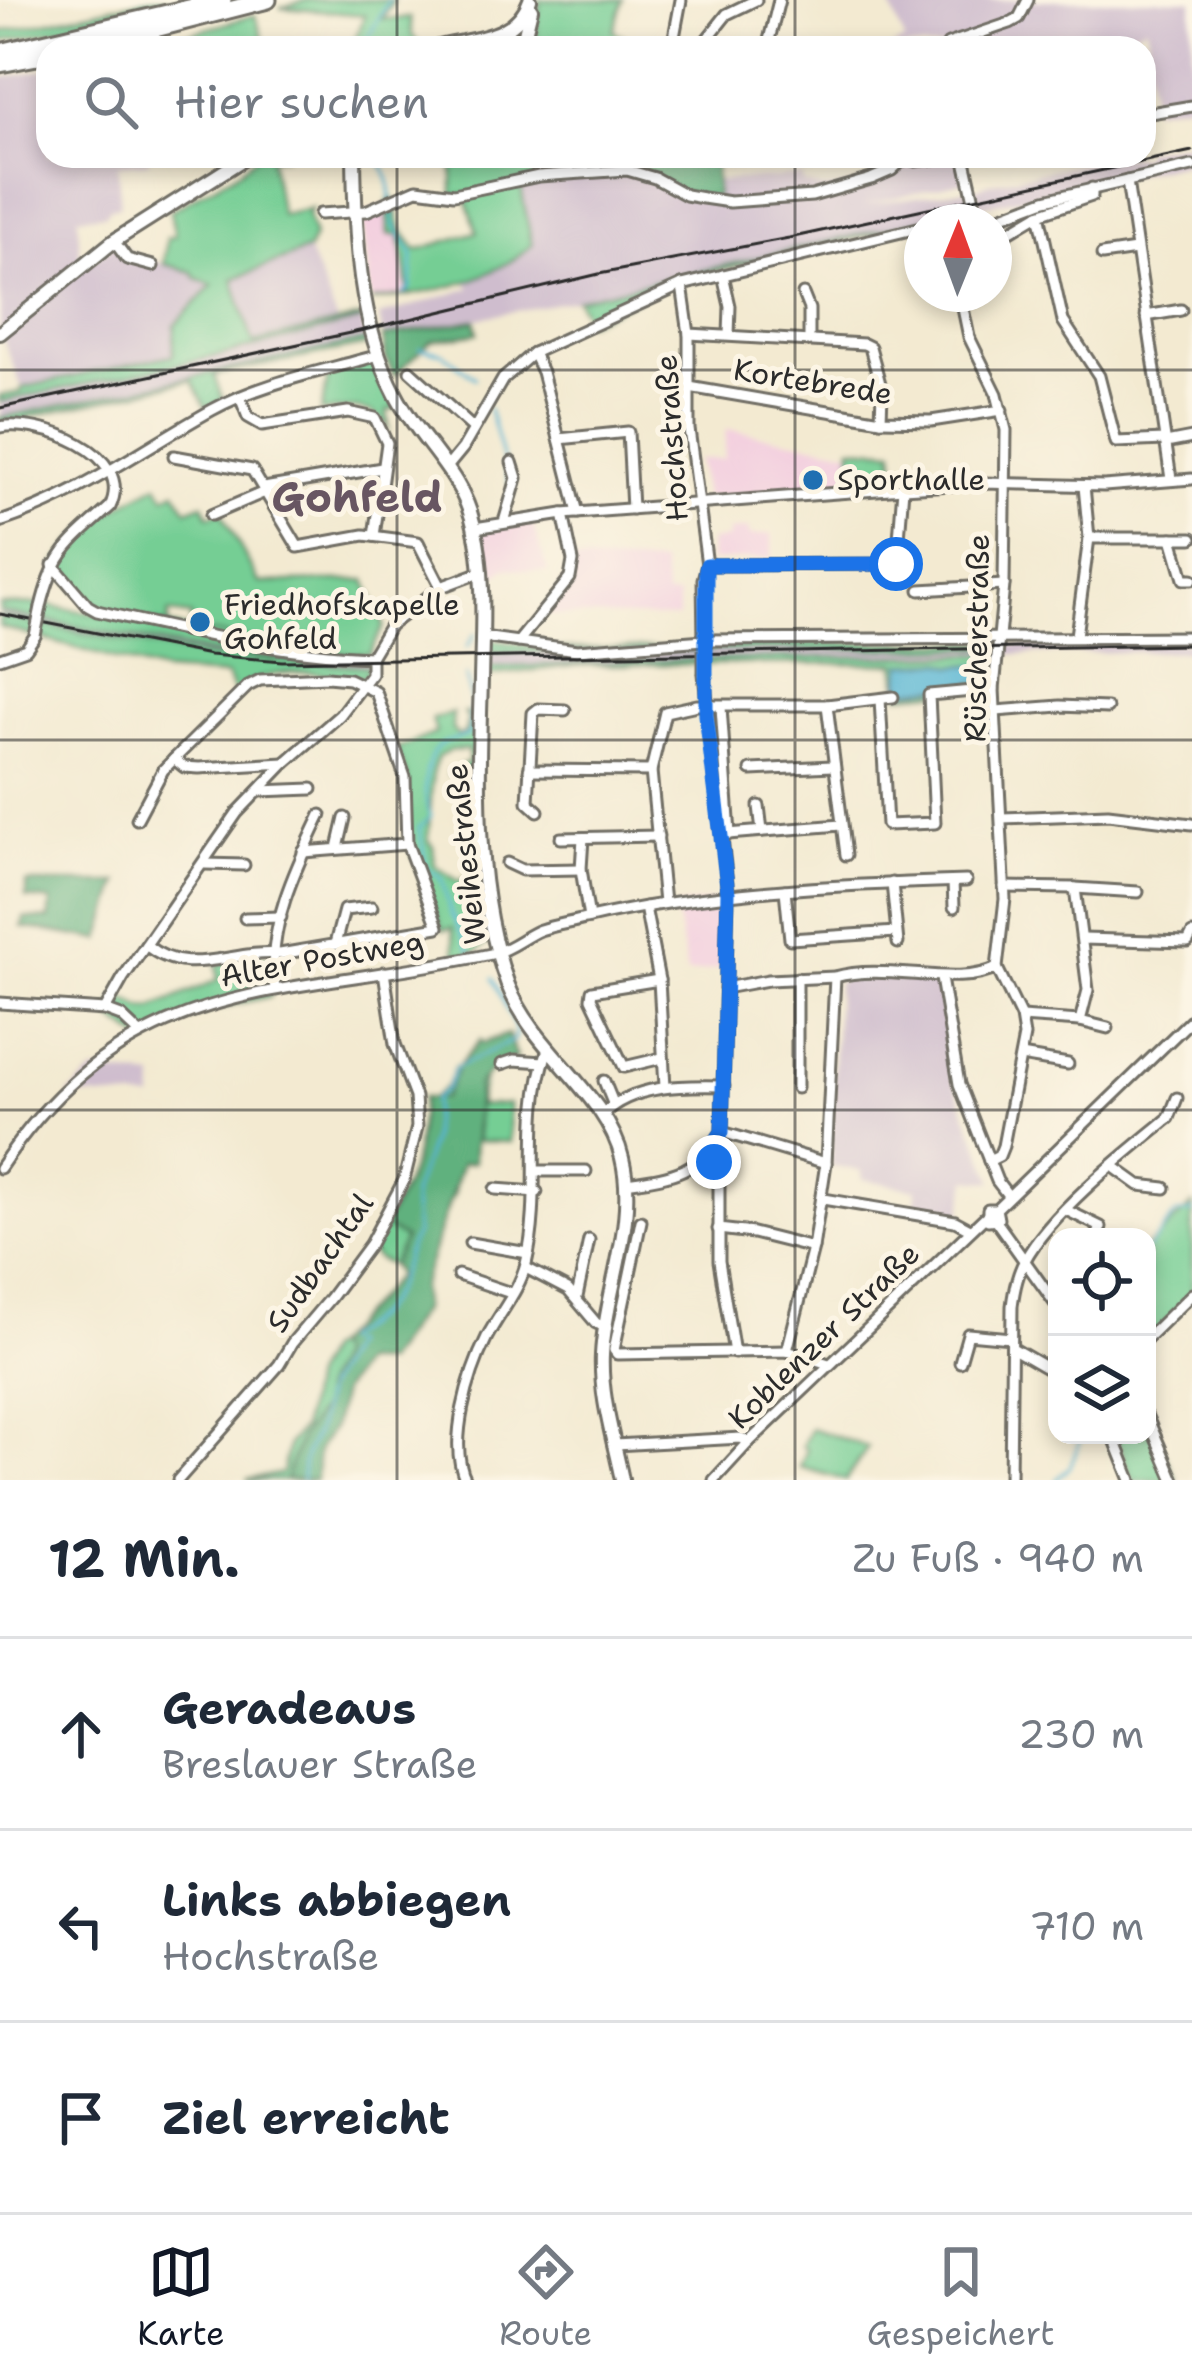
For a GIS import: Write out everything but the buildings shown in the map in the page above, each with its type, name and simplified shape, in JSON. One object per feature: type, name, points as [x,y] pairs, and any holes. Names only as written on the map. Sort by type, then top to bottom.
[{"type":"highway","points":[[69,36],[223,0]]},
{"type":"highway","points":[[128,36],[268,0]]},
{"type":"highway","points":[[0,52],[36,44]]},
{"type":"highway","points":[[0,64],[36,57]]},
{"type":"main road","points":[[520,36],[522,17],[531,0]]},
{"type":"main road","points":[[0,333],[114,241],[229,168]]},
{"type":"main road","name":"Weihestraße","points":[[354,168],[358,261],[379,355],[409,417],[448,465],[475,528],[482,572],[480,814],[498,952],[520,1011],[546,1057],[602,1114],[619,1145],[626,1183],[602,1370],[622,1480]]},
{"type":"street","points":[[674,36],[681,0]]},
{"type":"street","points":[[710,36],[727,14],[756,0]]},
{"type":"street","points":[[770,36],[779,0]]},
{"type":"street","points":[[972,36],[1010,23],[1028,0]]},
{"type":"street","points":[[1156,112],[1192,106]]},
{"type":"street","points":[[1012,212],[1192,166]]},
{"type":"street","points":[[320,214],[355,212],[417,189],[454,194],[539,176],[627,170],[656,178],[686,195],[730,202],[812,196],[871,179],[887,168]]},
{"type":"street","points":[[965,168],[977,204]]},
{"type":"street","points":[[1127,181],[1171,479]]},
{"type":"street","points":[[1012,230],[1039,214],[1092,196],[1092,188]]},
{"type":"street","points":[[1039,214],[1063,321],[1099,376],[1116,442],[1192,438]]},
{"type":"street","points":[[448,465],[502,379],[532,353],[682,284],[904,231]]},
{"type":"street","points":[[114,241],[127,259],[153,266]]},
{"type":"street","points":[[1102,255],[1136,250]]},
{"type":"street","points":[[723,274],[730,307],[729,335]]},
{"type":"street","name":"Hochstraße","points":[[682,284],[689,429],[707,565],[704,674],[726,835],[722,1132]]},
{"type":"street","points":[[803,294],[809,309],[809,341]]},
{"type":"street","points":[[1147,316],[1181,310]]},
{"type":"street","name":"Rüscherstraße","points":[[964,312],[974,351],[1002,410],[1007,453],[1004,585],[994,689],[1004,887],[997,968]]},
{"type":"street","points":[[688,334],[870,347],[882,391],[881,420]]},
{"type":"street","points":[[532,353],[542,372],[578,513]]},
{"type":"street","points":[[0,522],[75,493],[213,409],[379,355]]},
{"type":"street","points":[[410,371],[473,428]]},
{"type":"street","name":"Kortebrede","points":[[689,388],[881,420],[931,421],[1002,410]]},
{"type":"street","points":[[240,398],[248,417],[262,425],[348,412],[375,418],[387,443],[374,536]]},
{"type":"street","points":[[0,427],[18,423],[100,455],[111,473],[114,498],[52,565],[35,636],[26,649],[0,658]]},
{"type":"street","points":[[559,439],[628,432],[632,509]]},
{"type":"street","points":[[174,456],[252,470],[298,548],[374,536],[418,542],[441,587]]},
{"type":"street","points":[[504,522],[517,478],[512,462]]},
{"type":"street","points":[[211,514],[266,490],[382,468]]},
{"type":"street","points":[[475,528],[563,514],[903,488],[1084,486],[1192,479]]},
{"type":"street","points":[[1076,636],[1089,538],[1084,486]]},
{"type":"street","points":[[707,565],[896,564],[903,488]]},
{"type":"street","points":[[518,642],[570,578],[573,560],[563,514]]},
{"type":"street","points":[[1089,538],[1192,538]]},
{"type":"street","points":[[1172,538],[1184,579],[1192,580]]},
{"type":"street","points":[[52,565],[97,611],[248,645],[371,656]]},
{"type":"street","points":[[105,1010],[236,814],[340,715],[370,674],[371,656],[390,625],[441,587],[482,572]]},
{"type":"street","points":[[920,590],[1004,585]]},
{"type":"street","points":[[482,637],[577,650],[1192,637]]},
{"type":"street","points":[[137,818],[150,787],[248,686],[260,680],[327,677],[363,683],[376,692],[405,777],[407,844],[438,927],[174,963],[146,945]]},
{"type":"street","points":[[880,698],[887,829],[934,823],[929,695],[994,689]]},
{"type":"street","points":[[664,903],[652,771],[664,712],[707,705],[826,705],[893,697]]},
{"type":"street","points":[[826,705],[845,855]]},
{"type":"street","points":[[721,707],[726,835],[841,825]]},
{"type":"street","points":[[996,711],[1107,708]]},
{"type":"street","points":[[538,811],[528,802],[533,713],[565,710]]},
{"type":"street","points":[[174,759],[184,767],[199,768],[285,763]]},
{"type":"street","points":[[754,774],[832,766]]},
{"type":"street","points":[[529,770],[652,771]]},
{"type":"street","points":[[260,791],[312,789]]},
{"type":"street","points":[[759,806],[762,831]]},
{"type":"street","points":[[1002,818],[1108,814],[1192,824]]},
{"type":"street","points":[[275,989],[271,953],[280,917],[321,815]]},
{"type":"street","points":[[338,848],[345,818]]},
{"type":"street","points":[[561,838],[658,836]]},
{"type":"street","points":[[583,838],[581,869],[589,918]]},
{"type":"street","points":[[303,852],[407,844]]},
{"type":"street","points":[[506,863],[522,870],[581,869]]},
{"type":"street","points":[[205,864],[244,865]]},
{"type":"street","points":[[953,881],[954,907]]},
{"type":"street","name":"Alter Postweg","points":[[0,1168],[59,1094],[95,1064],[140,1034],[207,1004],[498,952],[537,931],[664,903],[728,893],[966,881]]},
{"type":"street","points":[[785,890],[790,939],[897,938],[892,884]]},
{"type":"street","points":[[1004,887],[1138,892]]},
{"type":"street","points":[[1076,888],[1088,990],[1080,1021]]},
{"type":"street","points":[[645,907],[659,980],[665,1087]]},
{"type":"street","points":[[335,944],[344,910],[372,908]]},
{"type":"street","points":[[245,917],[280,917]]},
{"type":"street","points":[[1083,939],[1188,942],[1192,934]]},
{"type":"street","points":[[725,988],[908,971],[941,978],[997,968],[1021,1017],[1021,1056],[1004,1146],[989,1161]]},
{"type":"street","name":"Sudbachtal","points":[[178,1480],[279,1365],[330,1298],[370,1244],[404,1180],[417,1127],[415,1097],[395,1043],[384,972]]},
{"type":"street","points":[[787,1352],[823,1199],[838,976]]},
{"type":"street","points":[[796,978],[797,1088]]},
{"type":"street","points":[[941,978],[959,1084],[1007,1194]]},
{"type":"street","points":[[659,980],[599,989],[592,991],[591,998],[624,1067],[662,1058]]},
{"type":"street","points":[[0,1003],[105,1010],[121,1016],[140,1034]]},
{"type":"street","points":[[1021,1017],[1108,1028]]},
{"type":"street","name":"Koblenzer Straße","points":[[715,1480],[829,1364],[970,1229],[991,1217],[1007,1194],[1192,1019]]},
{"type":"street","points":[[1021,1056],[1068,1064]]},
{"type":"street","points":[[466,1480],[456,1456],[470,1383],[486,1338],[526,1268],[537,1192],[533,1114],[546,1057],[502,1064]]},
{"type":"street","points":[[604,1082],[613,1103]]},
{"type":"street","points":[[602,1114],[613,1103],[665,1087],[724,1086]]},
{"type":"street","points":[[1014,1478],[1012,1343],[1016,1281],[1025,1258],[1066,1210],[1168,1118],[1177,1097]]},
{"type":"street","points":[[626,1183],[675,1174],[706,1156],[722,1132],[826,1163]]},
{"type":"street","points":[[706,1156],[719,1168],[723,1292],[734,1353]]},
{"type":"street","points":[[1114,1167],[1139,1185],[1165,1188]]},
{"type":"street","points":[[537,1172],[586,1172]]},
{"type":"street","points":[[495,1189],[537,1192]]},
{"type":"street","points":[[823,1199],[955,1221],[970,1229]]},
{"type":"street","points":[[1066,1210],[1100,1228]]},
{"type":"street","points":[[991,1217],[1048,1284]]},
{"type":"street","points":[[618,1254],[640,1226],[614,1350],[617,1354],[787,1352],[829,1364]]},
{"type":"street","points":[[718,1229],[813,1248]]},
{"type":"street","points":[[578,1297],[590,1240]]},
{"type":"street","points":[[470,1244],[528,1253]]},
{"type":"street","points":[[526,1268],[578,1297],[596,1323],[605,1327]]},
{"type":"street","points":[[458,1275],[512,1293]]},
{"type":"street","points":[[1149,1336],[1192,1294]]},
{"type":"street","points":[[960,1362],[968,1334],[1012,1343],[1048,1368]]},
{"type":"street","points":[[615,1444],[741,1438],[749,1442]]},
{"type":"street","points":[[1156,1438],[1174,1480]]},
{"type":"street","points":[[1117,1444],[1131,1480]]},
{"type":"shaded area","points":[[888,0],[1192,0],[1192,103],[1156,109],[1156,36],[1148,36],[1147,26],[1123,36],[903,36]]},
{"type":"shaded area","points":[[36,71],[36,168],[118,168],[120,206],[107,209],[107,214],[78,217],[84,266],[120,240],[134,256],[194,272],[214,285],[175,325],[173,355],[22,388],[0,332],[0,78]]},
{"type":"shaded area","points":[[1192,142],[1192,161],[993,204],[978,204],[975,188],[1058,168],[1156,168],[1156,148]]},
{"type":"shaded area","points":[[888,168],[962,168],[966,181],[861,205],[968,189],[971,204],[904,204],[904,225],[604,294],[383,337],[379,316],[471,288],[465,281],[518,257],[532,245],[520,182],[625,172],[716,197],[715,181],[802,176],[803,183],[824,189],[871,181]]},
{"type":"shaded area","points":[[387,203],[389,233],[400,236],[409,295],[371,300],[362,215]]},
{"type":"shaded area","points":[[308,250],[338,322],[266,341],[362,320],[366,340],[0,418],[0,402],[264,343],[253,343],[249,335],[233,279]]},
{"type":"shaded area","points":[[726,429],[852,451],[851,487],[705,498],[698,459],[724,459]]},
{"type":"shaded area","points":[[532,522],[548,572],[505,568],[487,584],[478,530]]},
{"type":"shaded area","points":[[748,529],[750,536],[772,534],[772,558],[711,561],[709,541],[728,539],[728,531]]},
{"type":"shaded area","points":[[574,561],[662,564],[666,596],[678,596],[678,618],[546,615]]},
{"type":"shaded area","points":[[0,612],[211,653],[284,660],[368,659],[368,666],[210,657],[0,617]]},
{"type":"shaded area","points":[[1192,643],[1192,651],[622,661],[486,668],[486,653]]},
{"type":"shaded area","points":[[722,903],[721,968],[687,974],[675,907]]},
{"type":"shaded area","points":[[928,975],[938,981],[953,1080],[994,1182],[968,1179],[961,1219],[915,1211],[917,1189],[862,1179],[862,1171],[831,1166],[837,983],[847,976]]},
{"type":"shaded area","points":[[94,1072],[155,1078],[153,1100],[67,1095]]},
{"type":"green space","points":[[146,0],[189,0],[0,42],[0,32]]},
{"type":"green space","points":[[307,0],[394,0],[382,19],[410,18],[413,36],[356,36],[365,15],[280,8]]},
{"type":"green space","points":[[540,0],[623,0],[614,31],[623,36],[536,36]]},
{"type":"green space","points":[[255,15],[262,36],[182,36]]},
{"type":"green space","points":[[242,168],[272,168],[281,215],[311,209],[307,216],[314,237],[308,250],[233,279],[253,343],[366,316],[362,320],[0,402],[0,396],[22,388],[173,355],[175,325],[213,285],[193,272],[164,264],[167,238],[175,236],[170,211]]},
{"type":"green space","points":[[453,168],[541,168],[545,178],[520,183],[532,245],[516,258],[477,278],[413,295],[371,301],[409,295],[400,236],[389,234],[387,203],[393,199],[401,229],[417,250],[477,232],[465,194],[453,195]]},
{"type":"green space","points":[[629,168],[715,168],[716,197],[686,194]]},
{"type":"green space","points":[[904,224],[678,280],[587,322],[577,299]]},
{"type":"green space","points":[[475,320],[478,333],[431,341],[394,376],[383,337]]},
{"type":"green space","points":[[366,340],[372,344],[214,375],[223,400],[206,408],[192,380],[28,417],[27,421],[0,422],[0,418]]},
{"type":"green space","points":[[376,360],[397,408],[387,411],[389,428],[367,411],[321,412],[329,373]]},
{"type":"green space","points":[[852,447],[894,450],[896,474],[888,475],[888,486],[851,487]]},
{"type":"green space","points":[[158,484],[165,496],[176,491],[187,510],[203,504],[209,516],[221,511],[259,583],[366,580],[384,626],[369,654],[310,652],[190,630],[191,616],[169,613],[168,625],[90,606],[56,565],[88,528]]},
{"type":"green space","points":[[44,604],[368,659],[284,660],[211,653],[0,612],[0,605]]},
{"type":"green space","points":[[0,617],[210,657],[368,666],[361,678],[277,674],[247,684],[235,694],[227,676],[162,672],[0,627]]},
{"type":"green space","points":[[493,640],[544,649],[702,647],[710,643],[991,643],[991,648],[486,653]]},
{"type":"green space","points":[[991,654],[990,687],[900,695],[896,663],[579,665],[486,676],[486,668],[622,661]]},
{"type":"green space","points":[[453,713],[452,729],[458,736],[465,733],[468,718],[464,713],[475,714],[474,769],[449,775],[469,762],[468,750],[452,750],[438,757],[428,841],[433,845],[435,866],[460,882],[478,865],[489,941],[474,953],[456,957],[452,928],[443,930],[409,845],[407,776],[396,749],[436,733],[432,719]]},
{"type":"green space","points":[[26,883],[119,883],[101,940],[22,927],[24,918],[49,919],[51,901],[26,898]]},
{"type":"green space","points":[[266,957],[271,996],[209,1010],[143,1040],[105,1014],[118,996],[153,1008],[218,980],[217,964]]},
{"type":"green space","points":[[508,1034],[516,1058],[498,1063],[478,1084],[474,1162],[462,1163],[421,1288],[422,1309],[385,1363],[361,1363],[341,1392],[334,1425],[318,1451],[316,1480],[285,1480],[300,1438],[321,1408],[323,1386],[337,1357],[332,1346],[397,1276],[391,1265],[404,1239],[382,1226],[412,1165],[422,1098],[444,1098],[459,1065],[480,1040]]},
{"type":"green space","points":[[455,1067],[485,1073],[478,1106],[509,1104],[510,1142],[477,1141],[477,1111],[458,1159],[454,1193],[349,1371],[319,1445],[313,1480],[246,1480],[282,1473],[288,1444],[302,1428],[311,1377],[325,1351],[398,1280],[400,1269],[377,1259],[370,1250],[413,1168],[433,1098],[447,1085]]},
{"type":"green space","points":[[1192,1205],[1192,1296],[1156,1331],[1156,1239]]},
{"type":"green space","points":[[811,1428],[868,1447],[846,1480],[800,1467],[807,1449],[802,1446]]},
{"type":"green space","points":[[1156,1433],[1177,1480],[1133,1480],[1119,1444],[1156,1444]]},
{"type":"water","points":[[902,664],[984,664],[985,682],[904,691],[900,687]]},
{"type":"waterway","points":[[369,36],[389,0]]},
{"type":"waterway","points":[[384,168],[394,224],[413,255],[411,288],[404,294]]},
{"type":"waterway","points":[[420,348],[443,353],[475,378]]},
{"type":"waterway","points":[[489,409],[510,486]]},
{"type":"waterway","points":[[467,647],[475,634]]},
{"type":"waterway","points":[[466,676],[469,734],[442,744],[431,758],[426,788],[431,816],[419,828],[427,869],[441,877],[451,914],[470,951]]},
{"type":"waterway","points":[[302,1480],[325,1391],[350,1344],[342,1338],[386,1303],[416,1234],[412,1195],[431,1141],[434,1100],[447,1087],[455,1068],[514,1040],[516,1030],[493,978]]},
{"type":"waterway","points":[[1156,1238],[1176,1214],[1192,1212]]},
{"type":"waterway","points":[[1056,1480],[1070,1467],[1079,1444]]},
{"type":"railway","points":[[1156,159],[1192,151]]},
{"type":"railway","points":[[0,408],[599,274],[1113,168]]},
{"type":"railway","points":[[0,614],[210,655],[282,661],[1192,645]]},
{"type":"place","name":"Sporthalle","points":[[813,480]]},
{"type":"place","name":"Friedhofskapelle Gohfeld","points":[[200,622]]},
{"type":"district","name":"Gohfeld","points":[[357,497]]},
{"type":"route","points":[[714,1162],[706,1156],[722,1132],[728,893],[706,715],[707,565],[896,564]]}]
